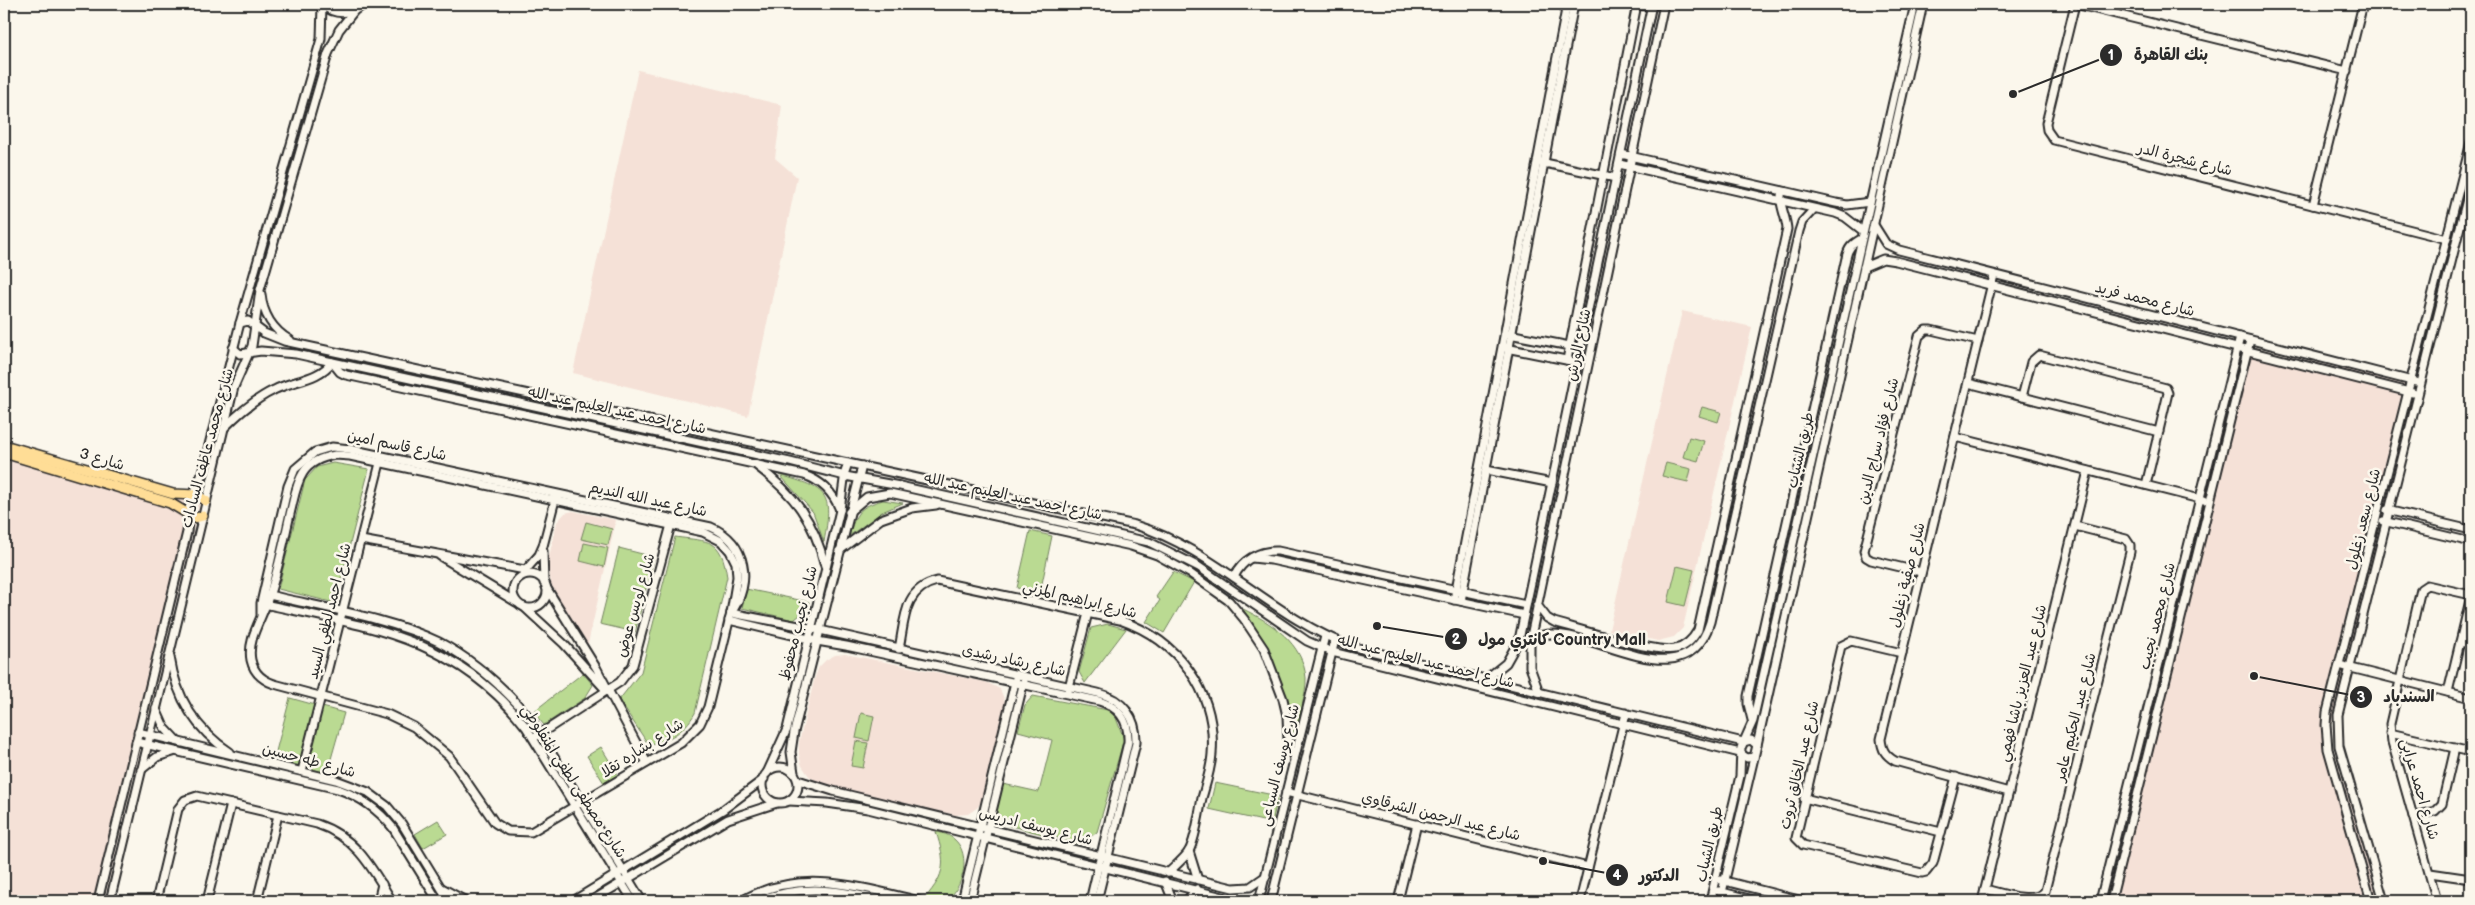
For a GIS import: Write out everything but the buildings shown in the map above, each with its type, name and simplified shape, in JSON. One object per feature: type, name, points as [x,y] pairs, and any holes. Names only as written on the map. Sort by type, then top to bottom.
[{"type":"main road","name":"شارع 3","points":[[4,445],[173,494],[200,496],[206,501]]},
{"type":"main road","name":"شارع 3","points":[[4,453],[170,503],[188,514]]},
{"type":"main road","points":[[188,514],[195,518],[203,516]]},
{"type":"street","name":"شارع محمد عاطف السادات","points":[[98,901],[187,532],[188,514],[201,476],[233,348],[321,39],[322,4]]},
{"type":"street","points":[[322,4],[337,13],[354,11]]},
{"type":"street","name":"شارع محمد عاطف السادات","points":[[110,901],[234,387],[249,351],[255,328],[260,290],[328,54],[339,30],[354,11],[365,4]]},
{"type":"street","points":[[1458,601],[1509,334],[1567,4]]},
{"type":"street","points":[[1540,162],[1574,4]]},
{"type":"street","points":[[1567,360],[1636,4],[1652,6]]},
{"type":"street","name":"شارع الورش","points":[[1539,692],[1530,667],[1530,641],[1664,4]]},
{"type":"street","name":"طريق الشباب","points":[[1710,901],[1740,776],[1740,753],[1752,721],[1915,4]]},
{"type":"street","name":"طريق الشباب","points":[[1720,901],[1757,745],[1923,4]]},
{"type":"street","points":[[2075,4],[2346,71]]},
{"type":"street","name":"شارع شجرة الدر","points":[[2075,4],[2046,124],[2047,130],[2054,140],[2457,240]]},
{"type":"street","points":[[2314,205],[2363,4]]},
{"type":"street","name":"شارع الورش","points":[[1486,679],[1501,667],[1514,652],[1519,640],[1652,6]]},
{"type":"street","name":"شارع سعد زغلول","points":[[2372,901],[2326,737],[2327,712],[2378,519],[2471,142]]},
{"type":"street","points":[[1621,154],[1847,205],[1870,202]]},
{"type":"street","points":[[1540,162],[1616,178]]},
{"type":"street","points":[[1619,164],[1814,208],[1846,217],[1863,230]]},
{"type":"street","name":"شارع سعد زغلول","points":[[2384,901],[2337,736],[2338,714],[2471,183]]},
{"type":"street","points":[[1537,605],[1541,612],[1554,622],[1656,649],[1676,649],[1689,642],[1698,630],[1787,229],[1786,218],[1779,201],[1782,191]]},
{"type":"street","points":[[1530,641],[1552,633],[1668,660],[1691,653],[1707,634],[1799,231],[1802,222],[1814,208]]},
{"type":"street","name":"شارع محمد فريد","points":[[1874,225],[1886,244],[1900,250],[2422,384]]},
{"type":"street","points":[[1752,721],[1749,713],[1748,696],[1846,258],[1848,250],[1861,239]]},
{"type":"street","points":[[1896,261],[1895,255],[1900,250]]},
{"type":"street","name":"شارع محمد فريد","points":[[1864,267],[1883,259],[1896,261],[2419,394]]},
{"type":"street","name":"شارع صفية زغلول","points":[[1994,275],[1881,739],[1882,748],[1887,756],[1894,761],[2009,792]]},
{"type":"street","points":[[260,290],[267,316],[284,336],[295,343]]},
{"type":"street","name":"شارع احمد عبد العليم عبد الله","points":[[240,323],[248,321],[255,328],[274,337],[295,343],[1135,525],[1179,542],[1325,636],[1335,640],[1743,742]]},
{"type":"street","name":"شارع فؤاد سراج الدين","points":[[1921,572],[1870,560],[1866,558],[1864,551],[1918,336],[1926,330],[1931,330],[1978,341]]},
{"type":"street","points":[[1509,334],[1580,348]]},
{"type":"street","name":"شارع محمد نجيب","points":[[2100,901],[2240,337]]},
{"type":"street","name":"شارع محمد نجيب","points":[[2111,901],[2250,340]]},
{"type":"street","name":"شارع احمد عبد العليم عبد الله","points":[[233,348],[240,354],[249,351],[284,352],[332,362],[646,430],[845,476],[1132,536],[1183,557],[1321,648],[1332,652],[1740,753]]},
{"type":"street","points":[[1506,348],[1577,362]]},
{"type":"street","points":[[1460,591],[1486,470],[1506,348]]},
{"type":"street","points":[[2022,397],[2031,362],[2039,355],[2166,388],[2168,394],[2146,486]]},
{"type":"street","points":[[224,428],[260,398],[288,384],[318,375],[332,362],[340,372],[346,375],[814,478],[830,491],[840,510]]},
{"type":"street","points":[[1968,383],[2159,432]]},
{"type":"street","points":[[1752,386],[1763,388]]},
{"type":"street","points":[[534,406],[536,395]]},
{"type":"street","points":[[643,440],[646,430]]},
{"type":"street","points":[[1742,435],[1752,437]]},
{"type":"street","points":[[1954,437],[2209,501]]},
{"type":"street","name":"شارع قاسم امين","points":[[556,497],[381,459],[335,455],[320,459],[307,468],[296,488],[251,653],[254,668],[258,674],[270,683],[387,714],[427,735],[459,768],[490,817],[508,831],[530,832],[576,807]]},
{"type":"street","name":"شارع احمد لطفي السيد","points":[[302,771],[381,459]]},
{"type":"street","name":"شارع نجيب محفوظ","points":[[766,776],[786,729],[840,510],[848,463]]},
{"type":"street","points":[[755,464],[788,492],[802,509],[816,534],[825,570]]},
{"type":"street","name":"شارع نجيب محفوظ","points":[[794,772],[792,743],[862,466]]},
{"type":"street","points":[[1486,470],[1552,482]]},
{"type":"street","name":"شارع عبد العزيز باشا فهمي","points":[[1982,901],[2088,471]]},
{"type":"street","points":[[849,512],[860,500],[882,493],[1144,550],[1170,561],[1228,601],[1255,633],[1272,665],[1283,699],[1287,716],[1288,741],[1294,759]]},
{"type":"street","points":[[517,602],[513,595],[514,586],[539,556],[556,497]]},
{"type":"street","name":"شارع عبد الله النديم","points":[[556,497],[671,522],[709,534],[721,541],[730,551],[737,570],[730,616]]},
{"type":"street","points":[[839,551],[868,528],[896,512],[942,505]]},
{"type":"street","points":[[2380,508],[2471,530]]},
{"type":"street","points":[[2378,519],[2471,542]]},
{"type":"street","name":"شارع لويس عوض","points":[[533,739],[607,692],[627,674],[636,658],[671,522]]},
{"type":"street","name":"شارع عبد الحكيم عامر","points":[[1985,889],[2031,900],[2037,900],[2045,891],[2128,561],[2131,548],[2126,539],[2075,526]]},
{"type":"street","points":[[361,540],[539,577],[596,669],[647,763]]},
{"type":"street","points":[[1718,541],[1728,543]]},
{"type":"street","points":[[524,607],[533,607],[541,603],[546,596],[543,546]]},
{"type":"street","points":[[1234,577],[1241,566],[1252,558],[1264,552],[1278,551],[1526,606]]},
{"type":"street","points":[[435,554],[524,607],[564,644],[607,692]]},
{"type":"street","points":[[1536,556],[1547,559]]},
{"type":"street","points":[[1252,558],[1271,560],[1524,615]]},
{"type":"street","name":"شارع ابراهيم المزني","points":[[895,651],[911,597],[922,586],[937,581],[1088,613],[1135,625],[1164,642],[1187,666],[1202,693],[1211,723],[1212,754],[1189,851]]},
{"type":"street","name":"شارع احمد عرابى","points":[[2437,901],[2390,733],[2392,714],[2421,589],[2427,585],[2471,596]]},
{"type":"street","points":[[1228,601],[1235,591]]},
{"type":"street","name":"شارع مصطفى لطفي المنفلوطي","points":[[267,594],[404,628],[455,651],[484,672],[509,695],[541,734],[583,802],[620,872]]},
{"type":"street","points":[[2448,692],[2471,596]]},
{"type":"street","name":"شارع مصطفى لطفي المنفلوطي","points":[[264,604],[341,621],[408,639],[449,658],[474,674],[517,715],[620,872]]},
{"type":"street","points":[[1069,690],[1088,613]]},
{"type":"street","name":"شارع رشاد رشدى","points":[[730,616],[811,628],[895,651],[1020,680],[1115,699],[1127,710],[1135,726],[1136,743],[1107,867],[1097,901]]},
{"type":"street","name":"شارع رشاد رشدى","points":[[730,616],[817,641],[895,651]]},
{"type":"street","name":"شارع بشاره تقلا","points":[[576,807],[681,743],[700,724],[708,707],[730,616]]},
{"type":"street","name":"شارع يوسف السباعى","points":[[1259,901],[1325,636]]},
{"type":"street","name":"شارع يوسف السباعى","points":[[1271,901],[1335,640]]},
{"type":"street","name":"شارع عبد الخالق ثروت","points":[[1902,653],[1851,641],[1842,646],[1796,832],[1799,842],[1804,845],[1922,873],[1931,868],[1956,777]]},
{"type":"street","points":[[2460,642],[2471,644]]},
{"type":"street","points":[[169,654],[178,689],[185,705],[206,734],[235,755]]},
{"type":"street","points":[[2340,665],[2471,698]]},
{"type":"street","points":[[962,901],[982,836],[1020,680]]},
{"type":"street","name":"شارع رشاد رشدى","points":[[1069,690],[1106,703],[1119,712],[1127,726],[1127,749],[1097,865],[1090,901]]},
{"type":"street","points":[[156,709],[164,727],[177,742]]},
{"type":"street","points":[[1580,901],[1626,714]]},
{"type":"street","name":"شارع طه حسين","points":[[138,732],[347,783],[378,799],[402,824],[449,901]]},
{"type":"street","points":[[2390,733],[2471,752]]},
{"type":"street","points":[[1743,742],[1751,740],[1757,745]]},
{"type":"street","name":"شارع طه حسين","points":[[136,742],[338,789],[351,794],[374,808],[393,828],[438,901]]},
{"type":"street","points":[[2413,816],[2435,811],[2442,804],[2455,748]]},
{"type":"street","points":[[141,770],[156,757],[175,751]]},
{"type":"street","points":[[1740,753],[1746,758],[1754,757]]},
{"type":"street","points":[[273,774],[275,765]]},
{"type":"street","points":[[573,901],[736,802],[778,767],[787,768],[794,772],[798,780],[796,794],[788,801],[728,819],[591,901]]},
{"type":"street","points":[[766,776],[764,792],[772,801],[777,803]]},
{"type":"street","name":"شارع يوسف ادريس","points":[[798,780],[833,791],[1241,889]]},
{"type":"street","name":"شارع عبد الرحمن الشرقاوي","points":[[1286,792],[1588,866]]},
{"type":"street","points":[[156,901],[178,809],[182,802],[197,796],[317,824],[341,835],[363,855],[392,901]]},
{"type":"street","points":[[1804,798],[1941,832]]},
{"type":"street","name":"شارع يوسف ادريس","points":[[788,801],[862,807],[1165,881],[1239,901]]},
{"type":"street","points":[[207,901],[231,804]]},
{"type":"street","points":[[257,901],[278,815]]},
{"type":"street","points":[[1398,901],[1417,824]]},
{"type":"street","points":[[2119,826],[2129,828]]},
{"type":"street","points":[[970,901],[982,836]]},
{"type":"street","points":[[2357,851],[2369,847]]},
{"type":"street","points":[[1168,873],[1189,851],[1198,880]]},
{"type":"street","points":[[620,872],[642,901]]},
{"type":"street","points":[[2364,873],[2376,872]]},
{"type":"street","points":[[2430,873],[2471,879]]},
{"type":"street","points":[[1239,901],[1243,896],[1241,889],[1259,882],[1266,876]]},
{"type":"street","points":[[1715,879],[1803,901]]},
{"type":"street","points":[[625,880],[633,901]]},
{"type":"street","points":[[1165,881],[1172,901]]},
{"type":"street","points":[[741,901],[775,886],[802,882],[842,884],[884,899]]},
{"type":"street","points":[[378,901],[382,884]]},
{"type":"street","points":[[440,887],[466,901]]},
{"type":"street","points":[[757,901],[785,892],[816,889],[841,891],[884,899],[920,901]]},
{"type":"street","points":[[1186,901],[1197,889]]},
{"type":"street","points":[[1712,890],[1757,901]]},
{"type":"shaded area","points":[[638,70],[782,105],[775,158],[797,177],[748,416],[573,373]]},
{"type":"shaded area","points":[[1682,311],[1752,327],[1683,628],[1674,637],[1658,641],[1609,630]]},
{"type":"shaded area","points":[[2243,344],[2416,387],[2331,725],[2333,747],[2379,901],[2106,901]]},
{"type":"shaded area","points":[[4,440],[167,490],[202,493],[104,901],[4,901]]},
{"type":"shaded area","points":[[573,511],[616,520],[587,648],[551,585],[548,561],[557,522],[565,513]]},
{"type":"shaded area","points":[[845,654],[986,682],[1000,689],[1006,704],[984,796],[978,807],[968,814],[955,815],[831,787],[819,783],[809,776],[802,766],[799,755],[799,742],[815,677],[819,667],[826,660],[835,655]]},
{"type":"green space","points":[[1702,407],[1721,412],[1718,422],[1699,416]]},
{"type":"green space","points":[[1689,437],[1704,441],[1698,461],[1683,457]]},
{"type":"green space","points":[[333,463],[369,469],[335,603],[278,589],[305,480],[317,467]]},
{"type":"green space","points":[[1666,463],[1691,469],[1688,482],[1662,476]]},
{"type":"green space","points":[[780,475],[808,484],[823,495],[827,503],[828,512],[824,542],[813,512]]},
{"type":"green space","points":[[883,500],[903,503],[882,512],[849,536],[859,512],[868,505]]},
{"type":"green space","points":[[586,522],[612,529],[608,545],[581,539]]},
{"type":"green space","points":[[1030,531],[1052,536],[1040,593],[1017,588]]},
{"type":"green space","points":[[675,537],[705,541],[712,544],[721,555],[727,577],[695,713],[681,730],[669,738],[648,744],[619,700],[641,672]]},
{"type":"green space","points":[[584,543],[608,548],[604,567],[580,561]]},
{"type":"green space","points":[[619,548],[654,557],[635,632],[600,624]]},
{"type":"green space","points":[[1677,566],[1694,570],[1685,606],[1668,602]]},
{"type":"green space","points":[[1173,572],[1194,582],[1164,633],[1146,622],[1160,600],[1156,597]]},
{"type":"green space","points":[[746,589],[809,602],[807,609],[794,620],[742,608]]},
{"type":"green space","points":[[1243,609],[1265,621],[1284,636],[1299,654],[1304,666],[1306,678],[1305,691],[1294,739],[1288,700],[1267,647]]},
{"type":"green space","points":[[1108,624],[1126,629],[1085,683],[1079,672],[1091,628]]},
{"type":"green space","points":[[583,673],[593,685],[585,698],[544,725],[533,712]]},
{"type":"green space","points":[[1033,696],[1108,710],[1116,718],[1124,739],[1097,832],[1081,844],[1007,825],[996,811],[1003,784],[1039,792],[1052,740],[1018,731],[1025,705]]},
{"type":"green space","points":[[290,698],[344,713],[327,773],[274,759]]},
{"type":"green space","points":[[861,713],[874,716],[869,741],[856,738]]},
{"type":"green space","points":[[856,741],[868,743],[863,768],[851,766]]},
{"type":"green space","points":[[601,747],[618,775],[604,783],[587,756]]},
{"type":"green space","points":[[1215,783],[1278,796],[1272,823],[1209,809]]},
{"type":"green space","points":[[438,820],[447,834],[423,848],[415,834]]},
{"type":"green space","points":[[936,832],[948,835],[957,842],[962,851],[964,861],[959,883],[954,893],[946,901],[925,898],[937,882],[942,867],[941,852]]},
{"type":"place","name":"بنك القاهرة","points":[[2013,94]]},
{"type":"place","name":"كانتري مول Country Mall","points":[[1377,626]]},
{"type":"place","name":"السندباد","points":[[2254,676]]},
{"type":"place","name":"الدكتور","points":[[1543,861]]}]
